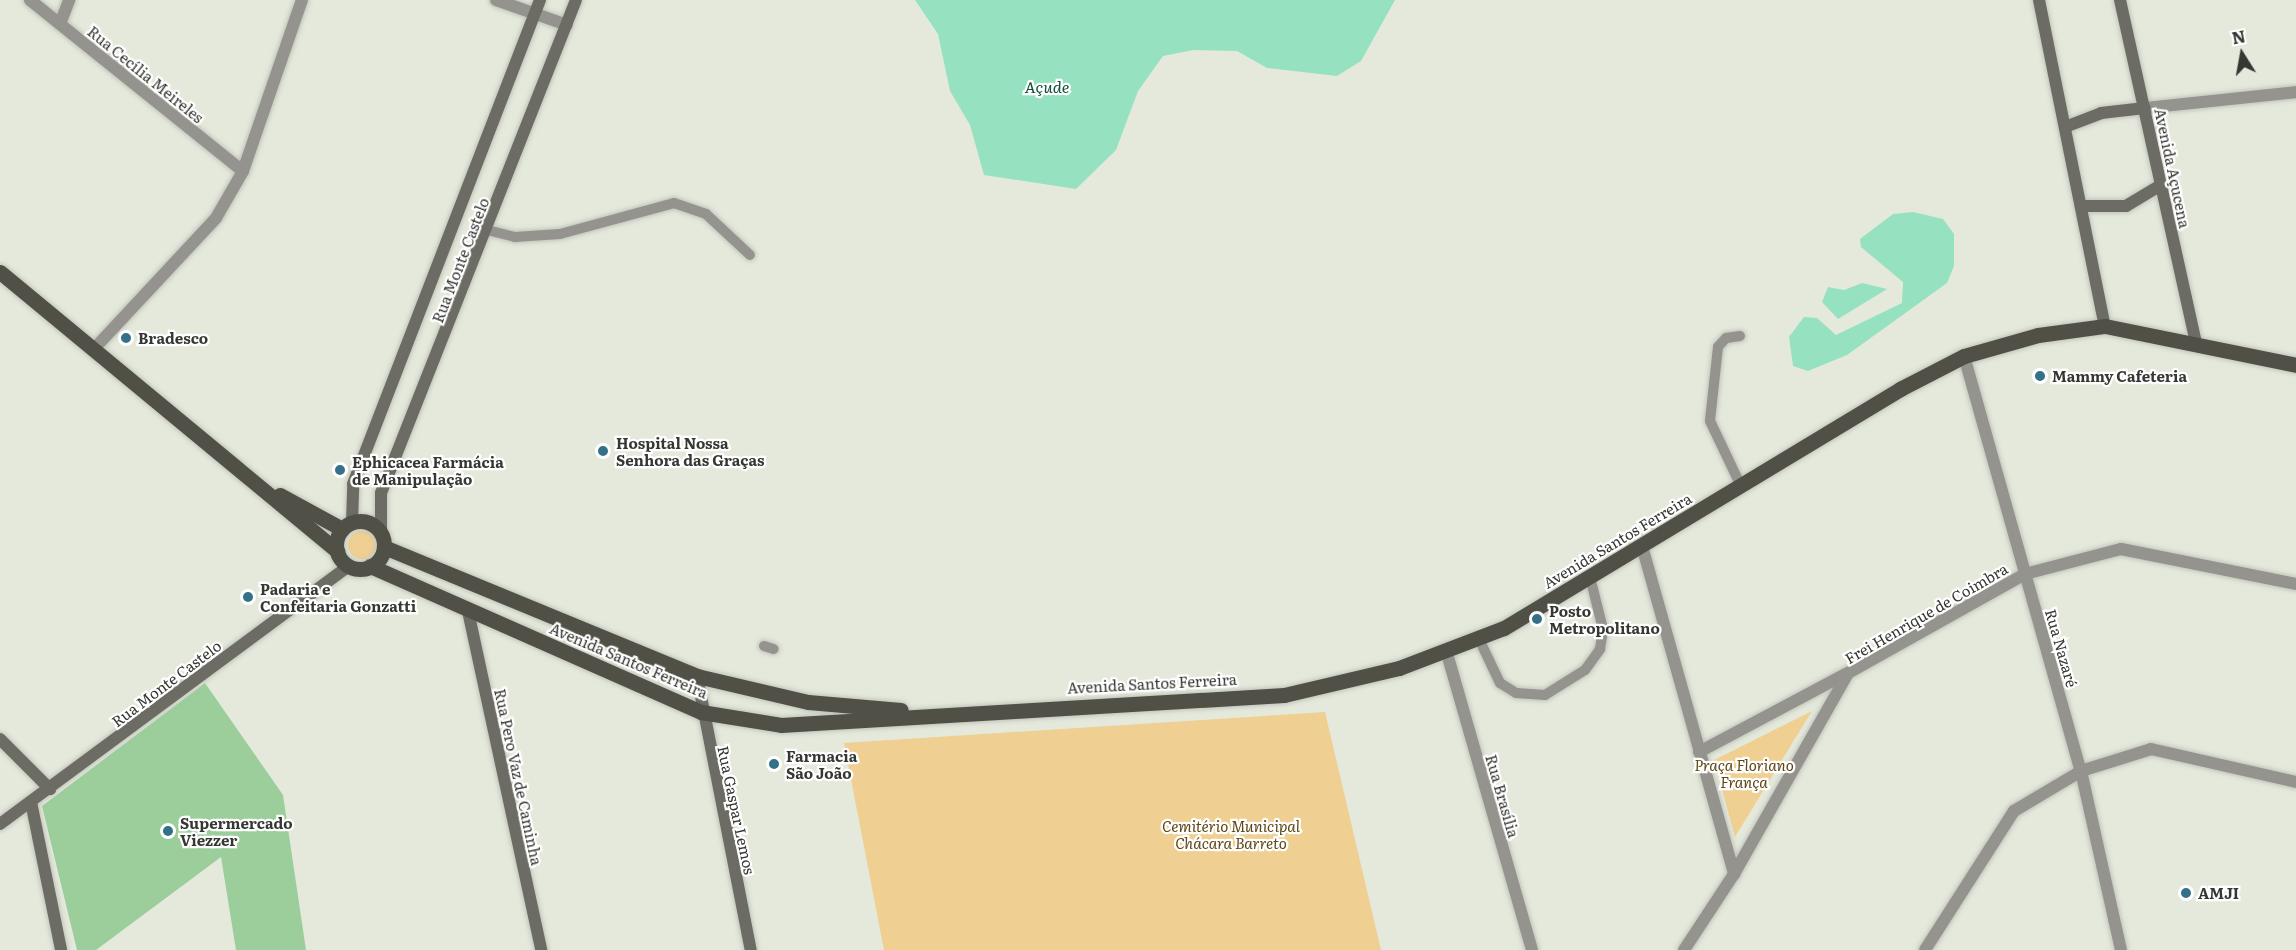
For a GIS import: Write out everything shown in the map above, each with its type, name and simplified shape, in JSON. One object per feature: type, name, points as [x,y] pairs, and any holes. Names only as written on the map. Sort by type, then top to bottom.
[{"type":"main road","points":[[0,272],[93,350],[337,551],[349,566],[370,566],[382,540],[372,524],[347,525],[251,480]]},
{"type":"main road","name":"Avenida Santos Ferreira","points":[[370,566],[468,611],[701,711],[782,725],[849,724],[924,712],[1284,695],[1399,668],[1479,639],[1590,577],[1964,356],[2038,335],[2105,326],[2296,365]]},
{"type":"main road","points":[[337,551],[347,525]]},
{"type":"main road","name":"Avenida Santos Ferreira","points":[[382,540],[697,676],[808,702],[924,712]]},
{"type":"street","name":"Rua Cecília Meireles","points":[[30,0],[243,171]]},
{"type":"street","points":[[60,24],[69,0]]},
{"type":"street","points":[[93,350],[216,218],[243,171],[302,0]]},
{"type":"street","points":[[496,0],[567,25]]},
{"type":"street","name":"Rua Monte Castelo","points":[[347,525],[353,484],[540,0]]},
{"type":"street","name":"Rua Monte Castelo","points":[[382,540],[381,493],[487,230],[576,0]]},
{"type":"street","points":[[2039,0],[2105,326]]},
{"type":"street","name":"Avenida Açucena","points":[[2120,0],[2196,343]]},
{"type":"street","points":[[2065,127],[2101,113],[2296,93]]},
{"type":"street","points":[[2081,206],[2126,207],[2161,185]]},
{"type":"street","name":"Rua Nazaré","points":[[1964,356],[2081,771],[2121,950]]},
{"type":"street","points":[[1642,546],[1734,874]]},
{"type":"street","name":"Frei Henrique de Coimbra","points":[[1684,950],[1734,874],[1848,673],[2025,574],[2121,549],[2296,584]]},
{"type":"street","name":"Rua Monte Castelo","points":[[0,824],[349,566]]},
{"type":"street","name":"Rua Pero Vaz de Caminha","points":[[468,611],[541,950]]},
{"type":"street","name":"Rua Brasília","points":[[1446,650],[1532,950]]},
{"type":"street","points":[[1699,752],[1848,673]]},
{"type":"street","name":"Rua Gaspar Lemos","points":[[697,676],[701,711],[751,950]]},
{"type":"street","points":[[0,739],[50,789]]},
{"type":"street","points":[[1925,950],[2014,811],[2081,771],[2151,749],[2296,782]]},
{"type":"street","points":[[31,802],[61,950]]},
{"type":"lane","points":[[487,230],[515,237],[560,234],[674,203],[706,214],[750,255]]},
{"type":"lane","points":[[1740,336],[1726,338],[1718,347],[1710,421],[1741,486]]},
{"type":"lane","points":[[1479,639],[1500,683],[1516,693],[1545,695],[1585,669],[1600,649],[1604,629],[1590,577]]},
{"type":"green space","points":[[362,531],[372,535],[376,545],[372,555],[362,559],[352,555],[348,545],[352,535]]},
{"type":"green space","name":"Praça Floriano França","points":[[1812,711],[1735,837],[1714,760]]},
{"type":"green space","name":"Cemitério Municipal Chácara Barreto","points":[[1325,712],[1381,950],[884,950],[844,743]]},
{"type":"water","name":"Açude","points":[[915,0],[1395,0],[1361,61],[1337,76],[1267,68],[1237,51],[1193,50],[1163,56],[1138,91],[1116,150],[1076,189],[984,175],[970,125],[950,91],[938,34]]},
{"type":"water","points":[[1913,212],[1943,219],[1954,234],[1954,266],[1947,283],[1847,355],[1808,371],[1793,366],[1789,337],[1804,317],[1817,318],[1836,335],[1902,303],[1903,282],[1861,247],[1860,239],[1893,214]]},
{"type":"water","points":[[1862,283],[1887,289],[1838,319],[1822,302],[1828,287],[1844,290]]},
{"type":"building","name":"Supermercado Viezzer","points":[[205,683],[283,795],[306,950],[236,950],[221,857],[96,950],[77,950],[42,806]]},
{"type":"place","name":"Bradesco","points":[[126,338]]},
{"type":"place","name":"Mammy Cafeteria","points":[[2040,376]]},
{"type":"place","name":"Hospital Nossa Senhora das Graças","points":[[603,451]]},
{"type":"place","name":"Ephicacea Farmácia de Manipulação","points":[[340,470]]},
{"type":"place","name":"Padaria e Confeitaria Gonzatti","points":[[248,597]]},
{"type":"place","name":"Posto Metropolitano","points":[[1537,619]]},
{"type":"place","name":"Farmacia São João","points":[[774,764]]},
{"type":"place","name":"Supermercado Viezzer","points":[[168,831]]},
{"type":"place","name":"AMJI","points":[[2186,893]]}]
